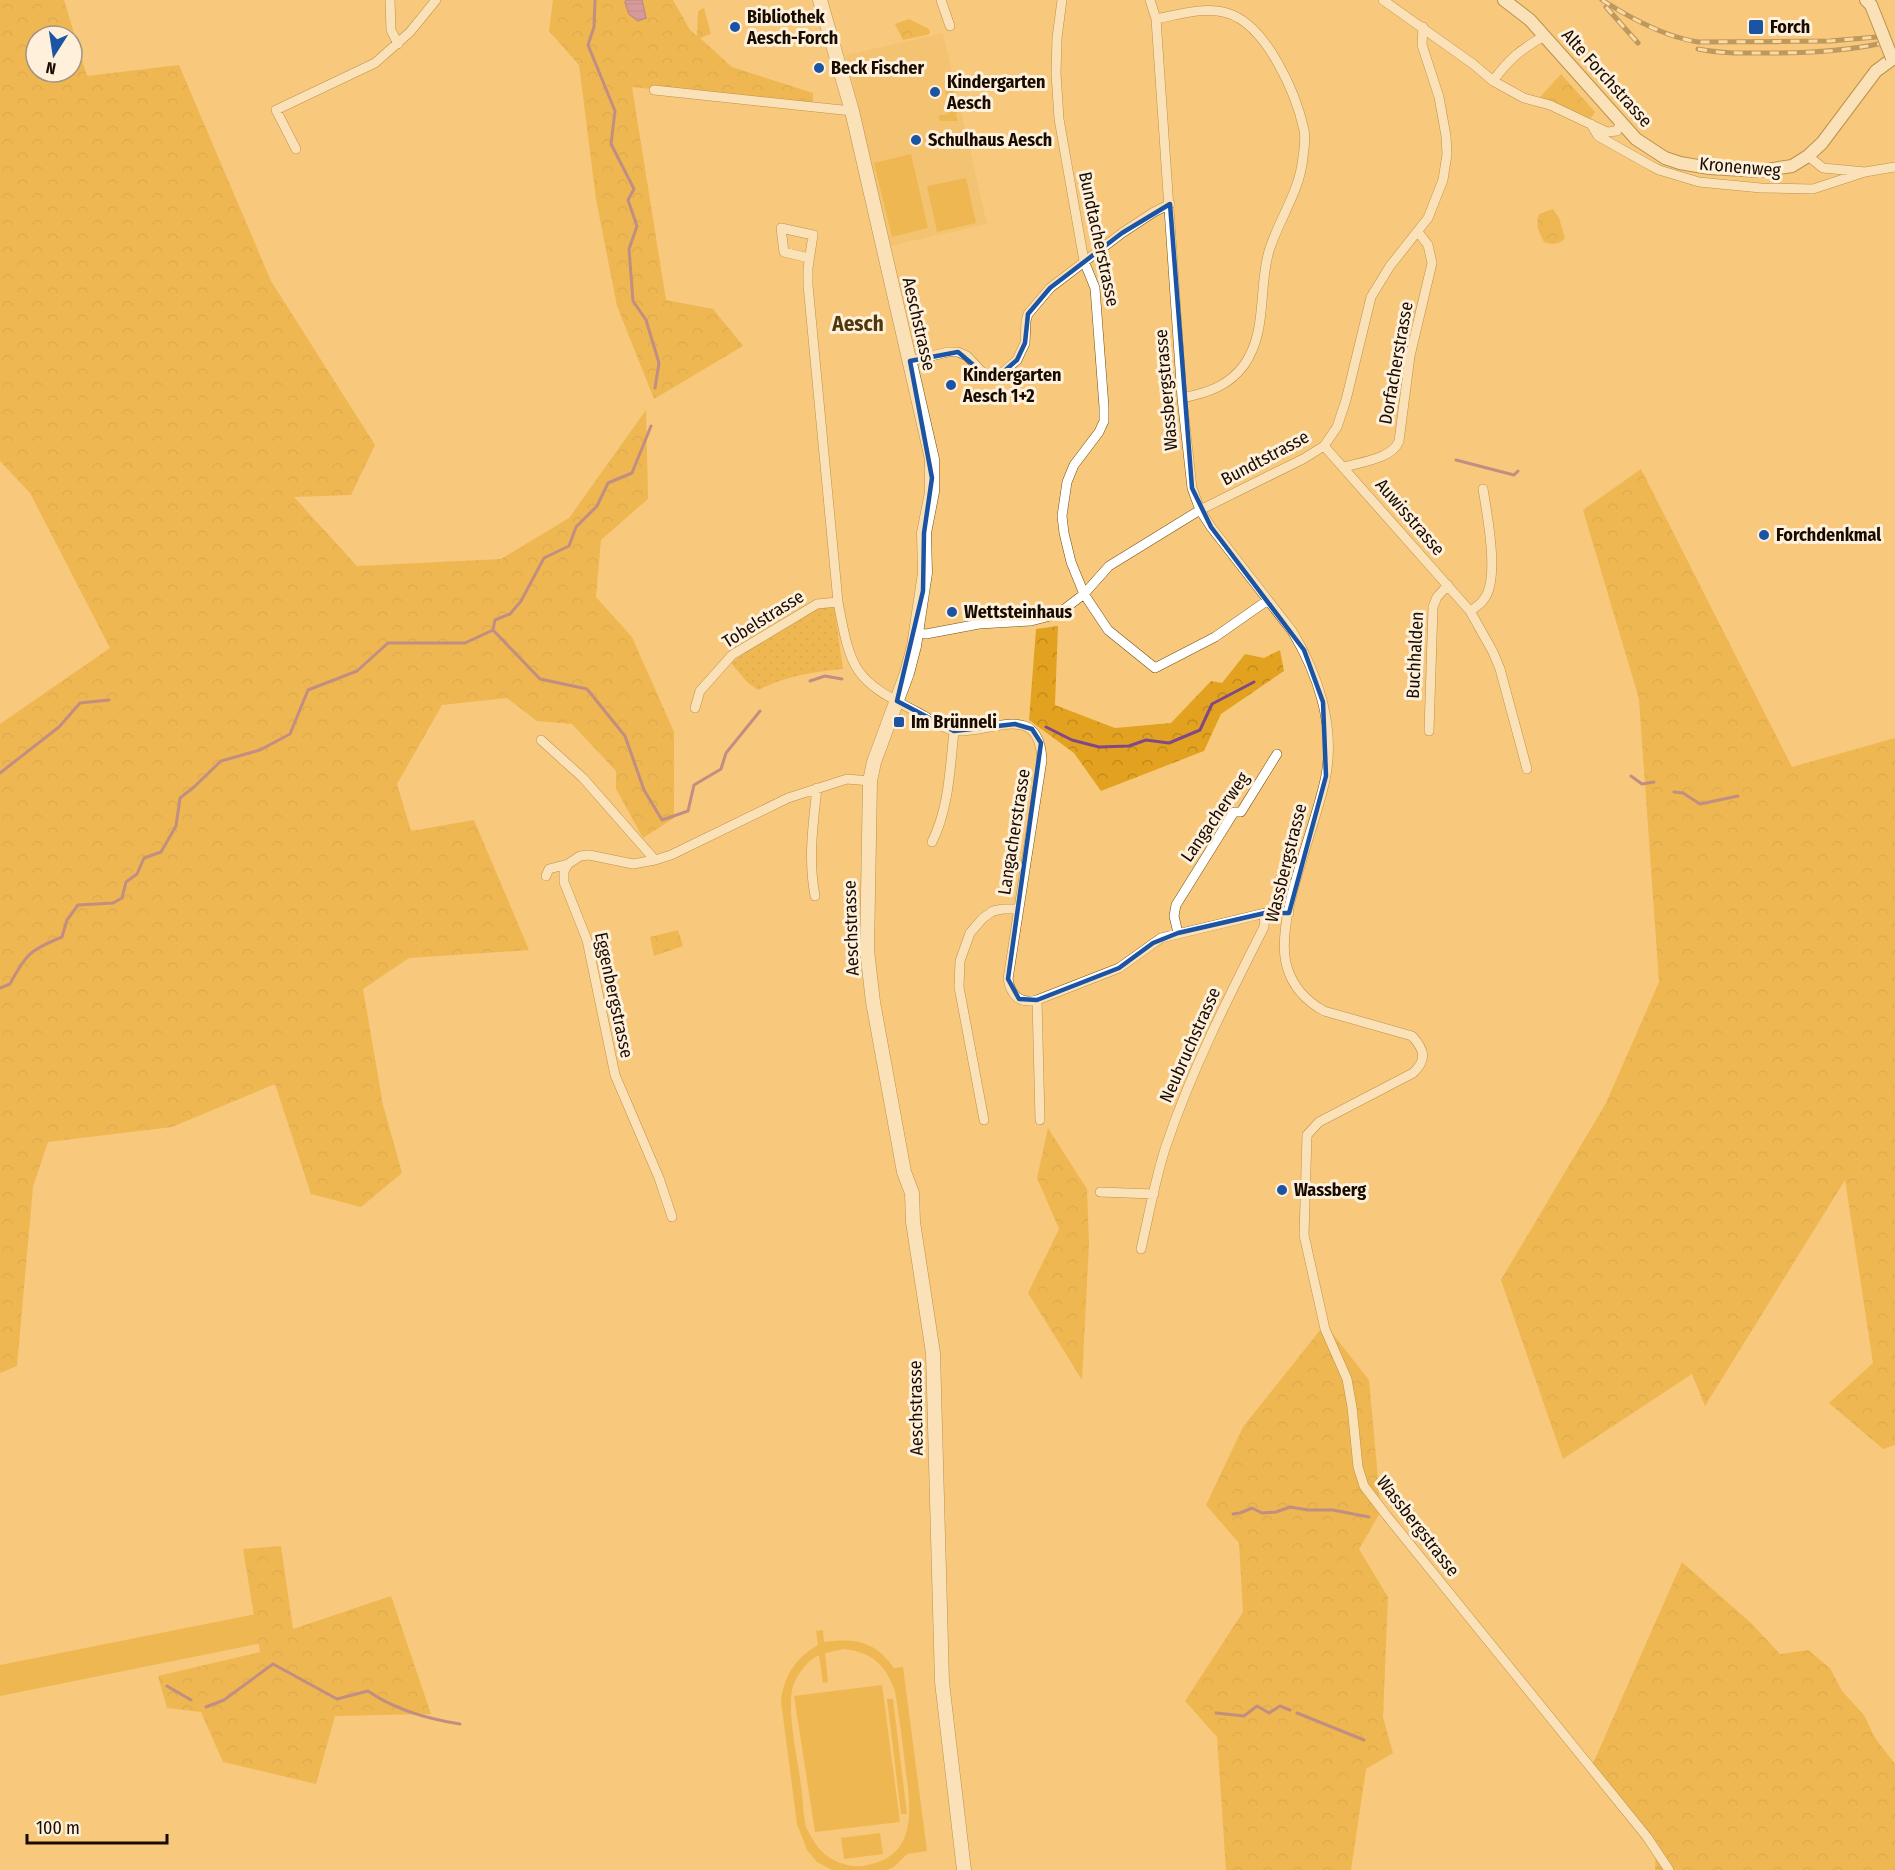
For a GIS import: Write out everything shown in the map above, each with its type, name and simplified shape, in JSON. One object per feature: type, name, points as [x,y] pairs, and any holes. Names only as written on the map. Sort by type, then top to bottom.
[{"type":"main road","name":"Aeschstrasse","points":[[820,0],[852,111],[932,459],[932,478],[924,533],[925,573],[911,660],[870,780],[867,950],[873,1002],[893,1114],[904,1172],[912,1193],[913,1222],[933,1353],[942,1682],[964,1870]]},
{"type":"street","points":[[390,0],[391,30],[398,44]]},
{"type":"street","points":[[296,149],[276,110],[375,63],[411,32],[436,0]]},
{"type":"street","points":[[941,0],[950,26]]},
{"type":"street","name":"Bundtacherstrasse","points":[[1062,0],[1057,38],[1056,73],[1059,119],[1084,261],[1095,288],[1104,421],[1099,432],[1074,465],[1067,482],[1062,516],[1071,562],[1084,594],[1108,630],[1155,668],[1215,637],[1268,600]]},
{"type":"street","name":"Wassbergstrasse","points":[[1150,0],[1155,19],[1170,204],[1182,398],[1192,488],[1200,510],[1304,650],[1323,702],[1327,725],[1326,776],[1289,913],[1284,952],[1292,981],[1302,995],[1324,1011],[1412,1036],[1420,1045],[1423,1056],[1421,1066],[1413,1073],[1319,1122],[1307,1135],[1304,1235],[1306,1251],[1325,1329],[1347,1378],[1358,1467],[1364,1486],[1647,1837],[1669,1870]]},
{"type":"street","name":"Kronenweg","points":[[1383,0],[1423,27],[1493,81],[1508,89],[1612,132],[1617,131],[1620,124]]},
{"type":"street","name":"Alte Forchstrasse","points":[[1504,0],[1530,20],[1620,124],[1636,139],[1665,158],[1709,168],[1760,171],[1792,166],[1822,143],[1876,71],[1893,57]]},
{"type":"street","points":[[1867,0],[1893,57]]},
{"type":"street","points":[[1155,19],[1203,10],[1227,13],[1246,22],[1258,35],[1280,68],[1293,96],[1304,133],[1300,176],[1269,251],[1257,340],[1252,352],[1244,366],[1223,385],[1207,393],[1182,398]]},
{"type":"street","name":"Bundtstrasse","points":[[915,633],[926,634],[979,624],[1031,621],[1058,614],[1084,594],[1109,566],[1200,510],[1303,459],[1324,446],[1338,427],[1371,297],[1390,266],[1428,218],[1443,180],[1447,154],[1443,117],[1422,45],[1423,27]]},
{"type":"street","points":[[1493,81],[1508,61],[1524,47],[1544,36]]},
{"type":"street","points":[[654,90],[852,111]]},
{"type":"street","name":"Kronenweg","points":[[1591,124],[1598,136],[1659,170],[1699,182],[1761,188],[1813,189],[1865,172]]},
{"type":"street","points":[[1808,156],[1823,168],[1865,172],[1895,167]]},
{"type":"street","points":[[910,361],[948,352],[958,352],[967,356],[983,373],[1000,374],[1017,360],[1025,343],[1028,314],[1050,288],[1130,227],[1170,204]]},
{"type":"street","name":"Dorfacherstrasse","points":[[1344,467],[1394,451],[1399,441],[1410,356],[1432,263],[1428,245],[1419,232]]},
{"type":"street","points":[[809,258],[808,285],[838,602],[847,649],[852,663],[870,685],[954,731],[940,825],[932,842]]},
{"type":"street","name":"Auwisstrasse","points":[[1324,446],[1448,585],[1470,611],[1484,633],[1500,669],[1527,770]]},
{"type":"street","points":[[1470,611],[1485,598],[1492,581],[1490,535],[1483,489]]},
{"type":"street","name":"Buchhalden","points":[[1429,731],[1433,607],[1437,597],[1448,585]]},
{"type":"street","name":"Tobelstrasse","points":[[695,708],[700,692],[732,655],[817,604],[838,602]]},
{"type":"street","name":"Langacherstrasse","points":[[954,731],[1020,724],[1032,729],[1041,743],[1042,760],[1008,979],[1010,991],[1019,999],[1028,1002],[1037,1000]]},
{"type":"street","points":[[542,740],[584,778],[655,860]]},
{"type":"street","name":"Langacherweg","points":[[1178,933],[1174,916],[1176,904],[1234,812],[1241,812],[1277,754]]},
{"type":"street","points":[[546,876],[549,869],[568,864],[580,856],[589,855],[633,864],[655,860],[671,855],[788,798],[847,779],[870,780]]},
{"type":"street","points":[[815,896],[811,876],[810,846],[817,788]]},
{"type":"street","name":"Eggenbergstrasse","points":[[568,864],[564,871],[564,882],[587,939],[615,1075],[659,1178],[672,1217]]},
{"type":"street","points":[[984,1120],[959,987],[960,961],[970,933],[983,918],[993,911],[1019,909]]},
{"type":"street","points":[[1040,1120],[1037,1000],[1119,968],[1153,943],[1178,933],[1265,913],[1289,913]]},
{"type":"street","name":"Neubruchstrasse","points":[[1141,1249],[1165,1148],[1191,1078],[1217,1019],[1264,927],[1265,913]]},
{"type":"street","points":[[1100,1192],[1154,1194]]},
{"type":"highlighted area","points":[[1170,204],[1192,488],[1211,527],[1304,650],[1323,702],[1326,776],[1289,913],[1265,913],[1178,933],[1153,943],[1119,968],[1037,1000],[1019,999],[1008,979],[1041,743],[1032,729],[1015,724],[954,731],[897,701],[923,591],[924,533],[932,478],[910,361],[958,352],[983,373],[1001,374],[1017,360],[1025,343],[1028,314],[1050,288],[1122,233]]},
{"type":"shaded area","points":[[626,0],[642,0],[646,18],[638,21],[629,14]]},
{"type":"shaded area","name":"Schulhaus Aesch","points":[[943,33],[987,224],[890,246],[846,55]]},
{"type":"green space","points":[[0,0],[64,0],[71,24],[24,24],[24,84],[84,84],[84,66],[87,76],[179,65],[271,281],[375,445],[351,495],[294,497],[357,566],[501,559],[569,518],[646,410],[648,499],[601,540],[596,597],[632,637],[674,732],[674,818],[643,838],[616,789],[616,771],[572,724],[537,721],[507,698],[442,705],[397,784],[411,831],[474,820],[529,950],[409,958],[363,989],[383,1105],[402,1173],[361,1207],[311,1194],[275,1084],[172,1127],[48,1142],[33,1187],[17,1366],[0,1373],[0,724],[110,648],[30,493],[0,461]]},
{"type":"green space","points":[[553,0],[673,0],[690,30],[697,36],[698,11],[704,8],[711,34],[700,38],[732,67],[813,93],[813,105],[632,87],[666,300],[713,309],[743,346],[654,399],[617,306],[596,199],[579,65],[549,31]]},
{"type":"green space","points":[[909,19],[929,29],[930,34],[903,40],[895,24]]},
{"type":"green space","points":[[1561,74],[1595,112],[1590,119],[1540,97]]},
{"type":"green space","points":[[952,87],[958,109],[956,115],[958,121],[940,121],[938,116],[948,114],[949,109],[945,88]]},
{"type":"green space","points":[[911,154],[928,228],[892,237],[874,163]]},
{"type":"green space","points":[[966,178],[976,223],[937,232],[927,186]]},
{"type":"green space","points":[[1553,209],[1559,218],[1565,238],[1553,244],[1544,242],[1537,222],[1539,214]]},
{"type":"green space","points":[[1641,469],[1792,767],[1895,738],[1895,1445],[1883,1449],[1829,1403],[1873,1363],[1845,1180],[1705,1406],[1692,1374],[1563,1459],[1501,1280],[1606,1103],[1659,982],[1639,699],[1583,510]]},
{"type":"green space","points":[[815,606],[834,606],[843,669],[799,675],[758,690],[748,683],[731,663]]},
{"type":"green space","points":[[1058,626],[1055,705],[1115,728],[1171,723],[1211,681],[1222,683],[1245,654],[1264,658],[1280,650],[1284,671],[1221,714],[1204,751],[1101,791],[1074,753],[1029,720],[1036,629]]},
{"type":"green space","points":[[678,930],[683,946],[654,956],[650,937]]},
{"type":"green space","points":[[1048,1128],[1087,1189],[1089,1244],[1082,1380],[1028,1293],[1059,1229],[1037,1178]]},
{"type":"green space","points":[[1325,1324],[1369,1380],[1381,1511],[1359,1549],[1388,1597],[1383,1717],[1393,1753],[1366,1769],[1351,1870],[1226,1870],[1217,1737],[1185,1701],[1243,1612],[1239,1543],[1206,1505],[1243,1427]]},
{"type":"green space","points":[[281,1546],[293,1629],[391,1596],[431,1714],[335,1716],[316,1784],[223,1762],[201,1712],[167,1708],[158,1676],[260,1652],[243,1549]]},
{"type":"green space","points":[[1682,1562],[1752,1624],[1780,1654],[1808,1650],[1830,1668],[1842,1691],[1864,1715],[1875,1738],[1895,1764],[1895,1870],[1655,1870],[1656,1851],[1591,1768]]},
{"type":"green space","points":[[266,1612],[272,1641],[0,1696],[0,1665]]},
{"type":"green space","points":[[823,1630],[824,1642],[864,1643],[879,1652],[894,1668],[903,1667],[927,1851],[907,1854],[894,1867],[887,1870],[832,1870],[817,1862],[807,1850],[797,1824],[781,1701],[785,1683],[792,1668],[818,1645],[816,1631]],"holes":[[[844,1649],[877,1661],[887,1674],[895,1691],[909,1797],[908,1828],[903,1841],[894,1853],[881,1861],[862,1866],[842,1864],[829,1857],[815,1843],[806,1827],[791,1708],[793,1686],[807,1664],[819,1655],[823,1683],[828,1682],[825,1653]]]},
{"type":"green space","points":[[882,1685],[900,1822],[815,1832],[794,1696]]},
{"type":"green space","points":[[887,1699],[893,1699],[907,1814],[901,1814]]},
{"type":"green space","points":[[880,1833],[883,1854],[844,1859],[841,1838]]},
{"type":"waterway","points":[[595,0],[594,27],[588,45],[615,111],[611,144],[634,189],[628,200],[637,226],[629,249],[633,301],[646,320],[659,363],[655,388]]},
{"type":"waterway","points":[[0,988],[10,984],[30,954],[62,937],[67,920],[78,905],[113,903],[122,898],[126,882],[137,874],[144,858],[161,852],[176,826],[180,798],[221,761],[260,750],[290,734],[308,690],[357,671],[388,643],[465,643],[493,630],[495,620],[510,614],[521,601],[544,558],[569,546],[576,527],[597,506],[608,483],[632,473],[651,426]]},
{"type":"waterway","points":[[1456,460],[1514,475],[1518,471]]},
{"type":"waterway","points":[[493,630],[540,679],[587,689],[625,736],[644,790],[662,820],[688,811],[694,785],[721,769],[726,753],[760,711]]},
{"type":"waterway","points":[[810,681],[825,676],[842,679]]},
{"type":"waterway","points":[[1046,727],[1072,740],[1099,747],[1129,746],[1146,740],[1169,743],[1200,730],[1212,704],[1254,682]]},
{"type":"waterway","points":[[0,773],[59,727],[80,703],[109,700]]},
{"type":"waterway","points":[[1631,776],[1642,784],[1654,782]]},
{"type":"waterway","points":[[1674,792],[1683,793],[1700,804],[1738,796]]},
{"type":"waterway","points":[[1233,1514],[1252,1508],[1262,1513],[1276,1512],[1290,1507],[1333,1510],[1369,1517]]},
{"type":"waterway","points":[[206,1707],[224,1700],[273,1664],[337,1699],[368,1691],[412,1713],[460,1724]]},
{"type":"waterway","points":[[167,1686],[191,1700]]},
{"type":"waterway","points":[[1216,1713],[1244,1716],[1257,1706],[1269,1713],[1280,1706],[1290,1710]]},
{"type":"waterway","points":[[1297,1713],[1364,1740]]},
{"type":"railway","points":[[1602,0],[1648,26],[1673,36],[1698,42],[1830,41],[1888,36]]},
{"type":"railway","points":[[1606,7],[1638,43]]},
{"type":"railway","points":[[1698,49],[1735,53],[1800,53],[1842,50],[1883,43]]},
{"type":"place","name":"Bibliothek Aesch-Forch","points":[[735,27]]},
{"type":"place","name":"Forch","points":[[1756,27]]},
{"type":"place","name":"Beck Fischer","points":[[819,68]]},
{"type":"place","name":"Kindergarten Aesch","points":[[935,92]]},
{"type":"place","name":"Schulhaus Aesch","points":[[916,140]]},
{"type":"place","name":"Kindergarten Aesch 1+2","points":[[951,385]]},
{"type":"place","name":"Forchdenkmal","points":[[1764,535]]},
{"type":"place","name":"Wettsteinhaus","points":[[952,612]]},
{"type":"place","name":"Im Brünneli","points":[[899,722]]},
{"type":"place","name":"Wassberg","points":[[1282,1190]]},
{"type":"district","name":"Aesch","points":[[858,324]]}]
